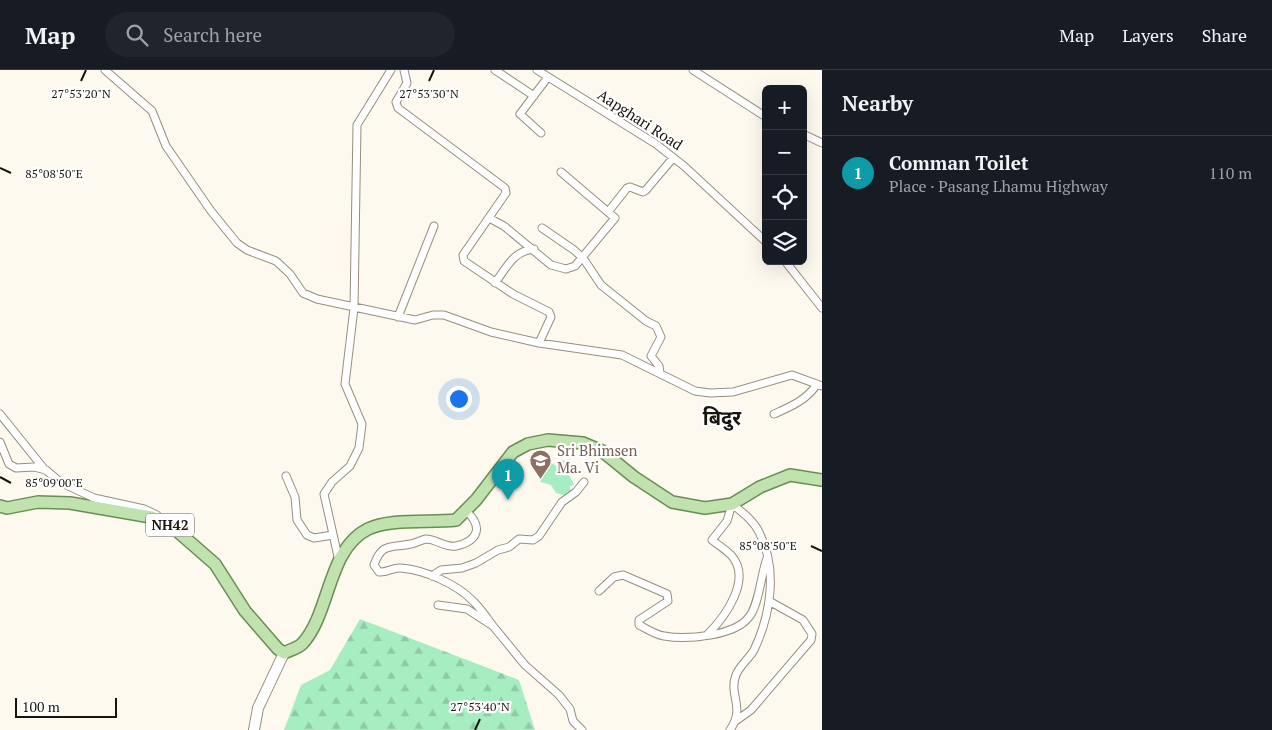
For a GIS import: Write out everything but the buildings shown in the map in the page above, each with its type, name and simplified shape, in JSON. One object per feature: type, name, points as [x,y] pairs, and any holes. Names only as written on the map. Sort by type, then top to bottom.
[{"type":"main road","points":[[254,730],[258,708],[284,653],[301,645],[306,637],[315,621],[347,545],[369,528],[419,521],[456,520],[466,511],[513,452],[528,444],[548,440],[583,443],[602,451],[634,478],[672,502],[705,508],[732,504],[760,487],[790,476],[822,480]]},
{"type":"main road","name":"NH42","points":[[0,506],[7,508],[51,502],[70,503],[151,517],[168,523],[215,564],[245,611],[278,649],[284,653]]},
{"type":"street","points":[[105,70],[152,111],[166,146],[211,211],[237,243],[247,250],[276,261],[290,274],[302,293],[317,299],[354,308],[414,320],[432,315],[444,315],[491,332],[539,343],[622,355],[695,391],[710,393],[733,392],[792,376],[819,385]]},
{"type":"street","points":[[340,562],[324,494],[332,482],[350,466],[360,448],[362,424],[345,384],[354,308],[357,125],[391,70]]},
{"type":"street","points":[[404,70],[407,84],[396,102],[398,108],[505,188],[506,194],[463,255],[464,261],[495,283],[551,314],[539,343]]},
{"type":"street","points":[[495,70],[534,96]]},
{"type":"street","name":"Aapghari Road","points":[[537,70],[656,144],[762,238]]},
{"type":"street","points":[[693,70],[762,114]]},
{"type":"street","points":[[541,133],[520,114],[548,77]]},
{"type":"street","points":[[807,136],[822,143]]},
{"type":"street","points":[[608,212],[627,188],[630,187],[643,192],[646,190],[673,158]]},
{"type":"street","points":[[489,218],[504,226],[551,265],[566,269],[575,266],[615,218],[561,172]]},
{"type":"street","points":[[398,317],[434,226]]},
{"type":"street","points":[[542,228],[582,258],[601,285],[659,330],[661,336],[651,356],[659,366],[660,373]]},
{"type":"street","points":[[495,283],[513,257],[523,250],[534,249]]},
{"type":"street","points":[[788,265],[822,308]]},
{"type":"street","points":[[774,414],[795,405],[819,385]]},
{"type":"street","points":[[0,414],[46,470],[60,482],[94,498],[153,512],[168,523]]},
{"type":"street","points":[[0,442],[9,464],[16,468],[34,467],[46,470]]},
{"type":"street","points":[[286,476],[295,497],[298,520],[307,535],[314,538],[333,534]]},
{"type":"street","points":[[432,576],[441,570],[462,568],[476,563],[498,550],[509,547],[520,539],[533,540],[539,536],[562,502],[576,492],[584,482]]},
{"type":"street","points":[[707,635],[726,613],[734,597],[739,578],[737,566],[732,556],[712,540],[727,522],[732,504],[751,521],[759,532],[771,578],[769,601],[760,636],[752,653],[736,674],[734,682],[738,713],[737,720]]},
{"type":"street","points":[[466,511],[475,520],[478,528],[474,537],[464,543],[454,547],[426,539],[411,544],[390,546],[379,552],[374,564],[379,572],[386,573],[401,568],[432,576],[451,585],[473,601],[525,665],[559,695],[570,709],[573,721],[582,730]]},
{"type":"street","points":[[599,591],[614,577],[623,575],[667,594],[668,601],[639,620],[639,625],[664,636],[725,633],[738,627],[749,618],[756,605],[760,579],[767,557]]},
{"type":"street","points":[[730,730],[737,720],[751,710],[811,640],[812,634],[803,620],[769,601]]},
{"type":"street","points":[[438,605],[467,609],[493,626]]},
{"type":"green space","points":[[541,457],[558,467],[561,467],[562,460],[570,463],[568,472],[574,485],[570,486],[571,492],[567,492],[567,496],[556,493],[551,485],[540,482],[547,468]]},
{"type":"green space","points":[[360,619],[519,680],[535,730],[284,730],[301,685],[330,670]]},
{"type":"place","name":"Sri Bhimsen Ma. Vi","points":[[541,479]]},
{"type":"place","name":"Comman Toilet","points":[[508,500]]},
{"type":"district","name":"बिदुर","points":[[722,418]]}]
